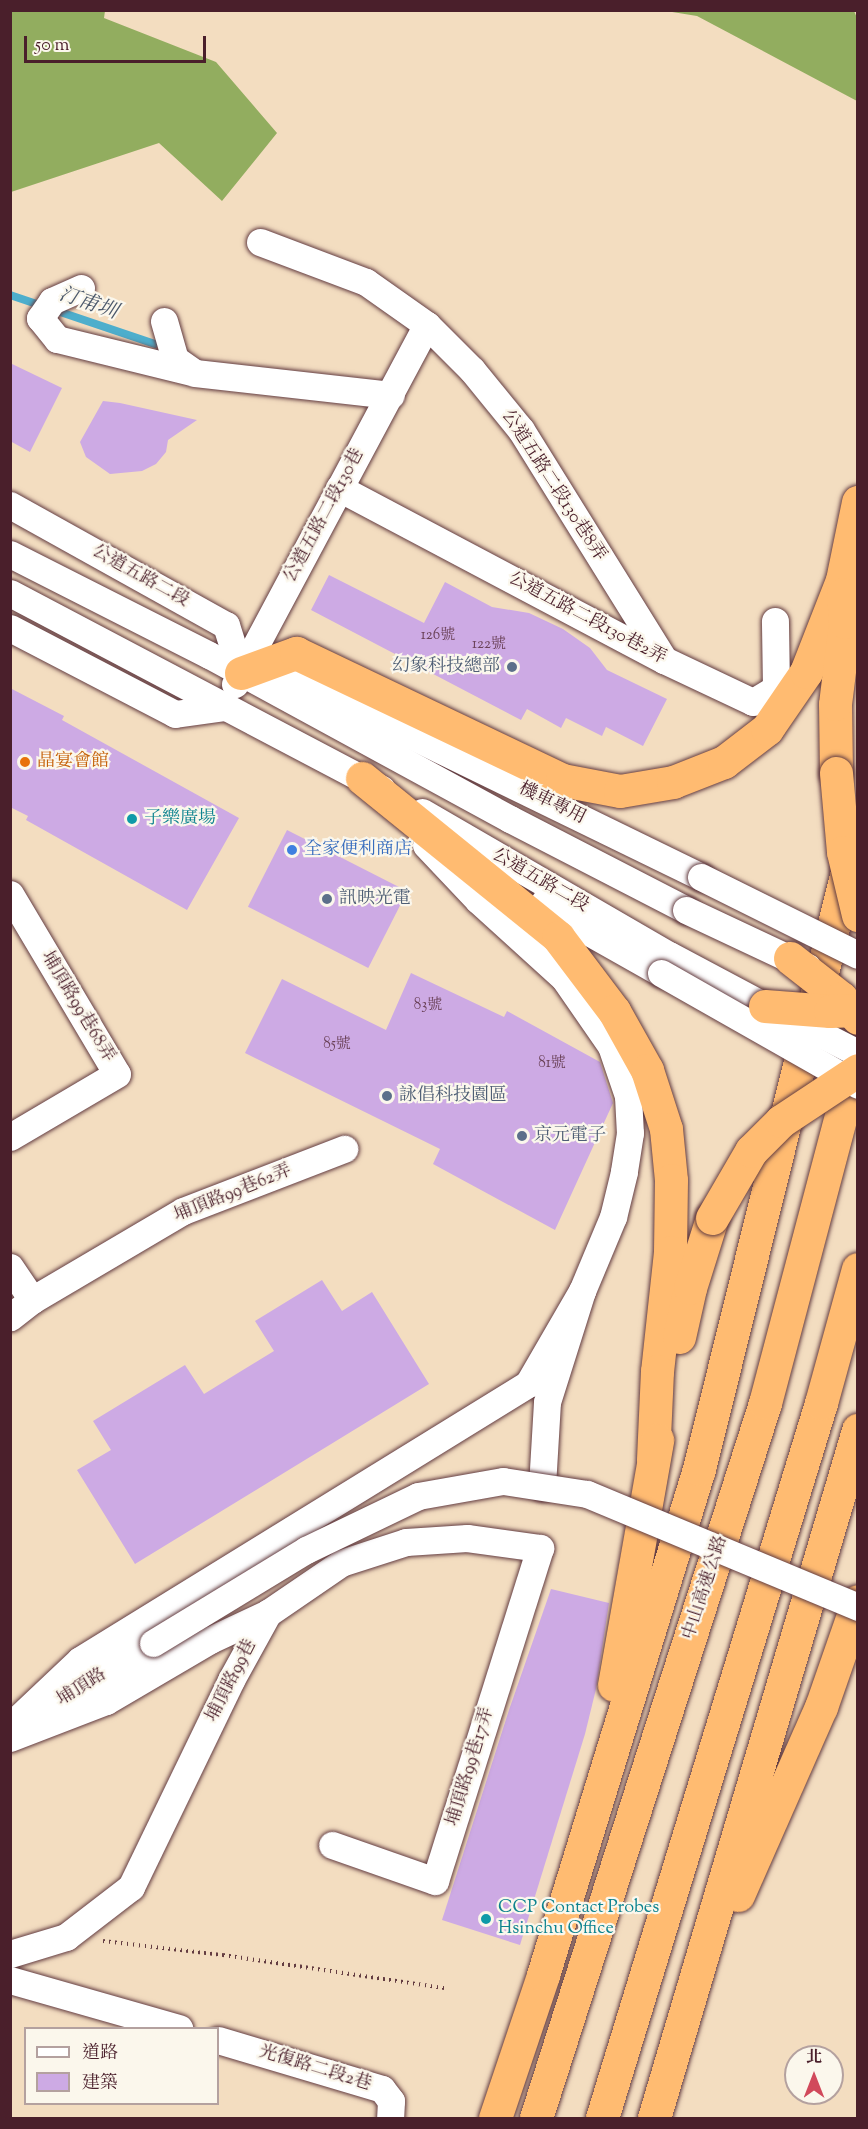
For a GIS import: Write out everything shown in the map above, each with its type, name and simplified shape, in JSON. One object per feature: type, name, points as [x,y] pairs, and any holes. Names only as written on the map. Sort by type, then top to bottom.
[{"type":"highway","points":[[241,673],[296,653],[562,780],[620,791],[673,782],[724,762],[767,729],[807,672],[842,580],[858,502]]},
{"type":"highway","points":[[842,580],[844,622],[835,704],[837,773],[843,852],[858,915]]},
{"type":"highway","points":[[362,778],[558,937],[614,1011],[647,1070],[666,1129],[671,1180],[670,1252],[657,1371],[653,1460]]},
{"type":"highway","points":[[495,2118],[543,1975],[699,1469],[858,827]]},
{"type":"highway","points":[[790,958],[856,1009]]},
{"type":"highway","points":[[765,1006],[856,1009]]},
{"type":"highway","points":[[543,1975],[612,1696],[653,1460],[690,1288],[712,1218],[751,1150],[781,1120],[855,1067]]},
{"type":"highway","name":"中山高速公路","points":[[536,2118],[765,1403],[855,1067]]},
{"type":"highway","points":[[602,2118],[821,1404],[858,1269]]},
{"type":"highway","points":[[654,2118],[690,2004],[778,1692],[858,1430]]},
{"type":"highway","points":[[690,2004],[822,1707],[858,1601]]},
{"type":"street","name":"公道五路二段130巷8弄","points":[[260,242],[366,282],[427,325],[472,370],[521,430],[664,660]]},
{"type":"street","points":[[81,288],[46,310],[57,339],[195,373],[391,395]]},
{"type":"street","points":[[164,321],[175,359],[195,373]]},
{"type":"street","name":"公道五路二段130巷","points":[[224,707],[427,325]]},
{"type":"street","name":"公道五路二段130巷2弄","points":[[339,488],[664,660],[753,702],[776,688],[775,621]]},
{"type":"street","name":"公道五路二段","points":[[10,505],[226,625],[241,673]]},
{"type":"street","name":"公道五路二段","points":[[10,554],[241,673],[510,819],[686,910],[790,958]]},
{"type":"street","points":[[10,593],[362,778],[585,930],[765,1006],[855,1067]]},
{"type":"street","points":[[10,628],[175,714],[224,707]]},
{"type":"street","name":"機車專用","points":[[241,673],[285,674],[858,955]]},
{"type":"street","points":[[362,778],[478,900],[564,978],[611,1046],[628,1096],[630,1132],[624,1172],[613,1217],[582,1291],[547,1402],[542,1487]]},
{"type":"street","name":"埔頂路99巷68弄","points":[[10,894],[117,1074],[10,1137]]},
{"type":"street","points":[[665,964],[855,1067]]},
{"type":"street","name":"埔頂路99巷62弄","points":[[32,1300],[183,1211],[344,1149]]},
{"type":"street","points":[[10,1267],[32,1300],[10,1317]]},
{"type":"street","points":[[10,1726],[80,1660],[528,1384],[582,1291]]},
{"type":"street","name":"埔頂路","points":[[10,1733],[306,1550],[418,1496],[503,1481],[586,1494],[858,1607]]},
{"type":"street","name":"埔頂路99巷","points":[[10,1954],[66,1937],[131,1887],[231,1680],[267,1613],[341,1563],[406,1542],[467,1538],[540,1548]]},
{"type":"street","name":"埔頂路99巷17弄","points":[[332,1845],[435,1881],[540,1548]]},
{"type":"street","points":[[10,1738],[106,1701],[210,1640],[267,1613]]},
{"type":"street","points":[[10,1980],[175,2027]]},
{"type":"street","name":"光復路二段2巷","points":[[219,2040],[382,2089],[391,2101],[390,2118]]},
{"type":"path","points":[[66,1937],[223,1955],[445,1988]]},
{"type":"green space","points":[[10,11],[105,11],[104,18],[216,62],[277,133],[222,201],[159,143],[11,192]]},
{"type":"green space","points":[[666,11],[854,11],[858,20],[857,101],[697,16]]},
{"type":"building","points":[[10,363],[62,388],[30,452],[10,441]]},
{"type":"building","points":[[103,401],[197,420],[168,440],[166,452],[156,464],[142,471],[110,474],[86,457],[80,442]]},
{"type":"building","name":"幻象科技總部","points":[[329,575],[424,623],[445,582],[492,607],[529,613],[563,629],[590,648],[607,670],[667,699],[643,746],[606,727],[602,736],[566,718],[561,728],[527,709],[521,720],[311,610]]},
{"type":"building","name":"子樂廣場","points":[[10,688],[64,716],[62,720],[239,818],[187,910],[26,820],[28,816],[10,807]]},
{"type":"building","name":"訊映光電","points":[[287,830],[407,891],[368,968],[248,907]]},
{"type":"building","points":[[411,973],[504,1017],[507,1011],[600,1062],[613,1103],[555,1230],[433,1164],[440,1149],[245,1053],[282,979],[386,1030]]},
{"type":"building","points":[[322,1280],[342,1311],[372,1292],[429,1384],[135,1564],[77,1470],[111,1450],[93,1421],[185,1365],[204,1394],[274,1351],[255,1321]]},
{"type":"building","points":[[551,1589],[609,1603],[596,1689],[585,1734],[520,1945],[442,1920],[509,1710]]},
{"type":"waterway","name":"汀甫圳","points":[[10,295],[155,344]]},
{"type":"place","name":"幻象科技總部","points":[[512,667]]},
{"type":"place","name":"晶宴會館","points":[[25,762]]},
{"type":"place","name":"子樂廣場","points":[[132,819]]},
{"type":"place","name":"全家便利商店","points":[[292,850]]},
{"type":"place","name":"訊映光電","points":[[327,899]]},
{"type":"place","name":"詠倡科技園區","points":[[387,1096]]},
{"type":"place","name":"京元電子","points":[[522,1136]]},
{"type":"place","name":"CCP Contact Probes Hsinchu Office","points":[[486,1919]]}]
